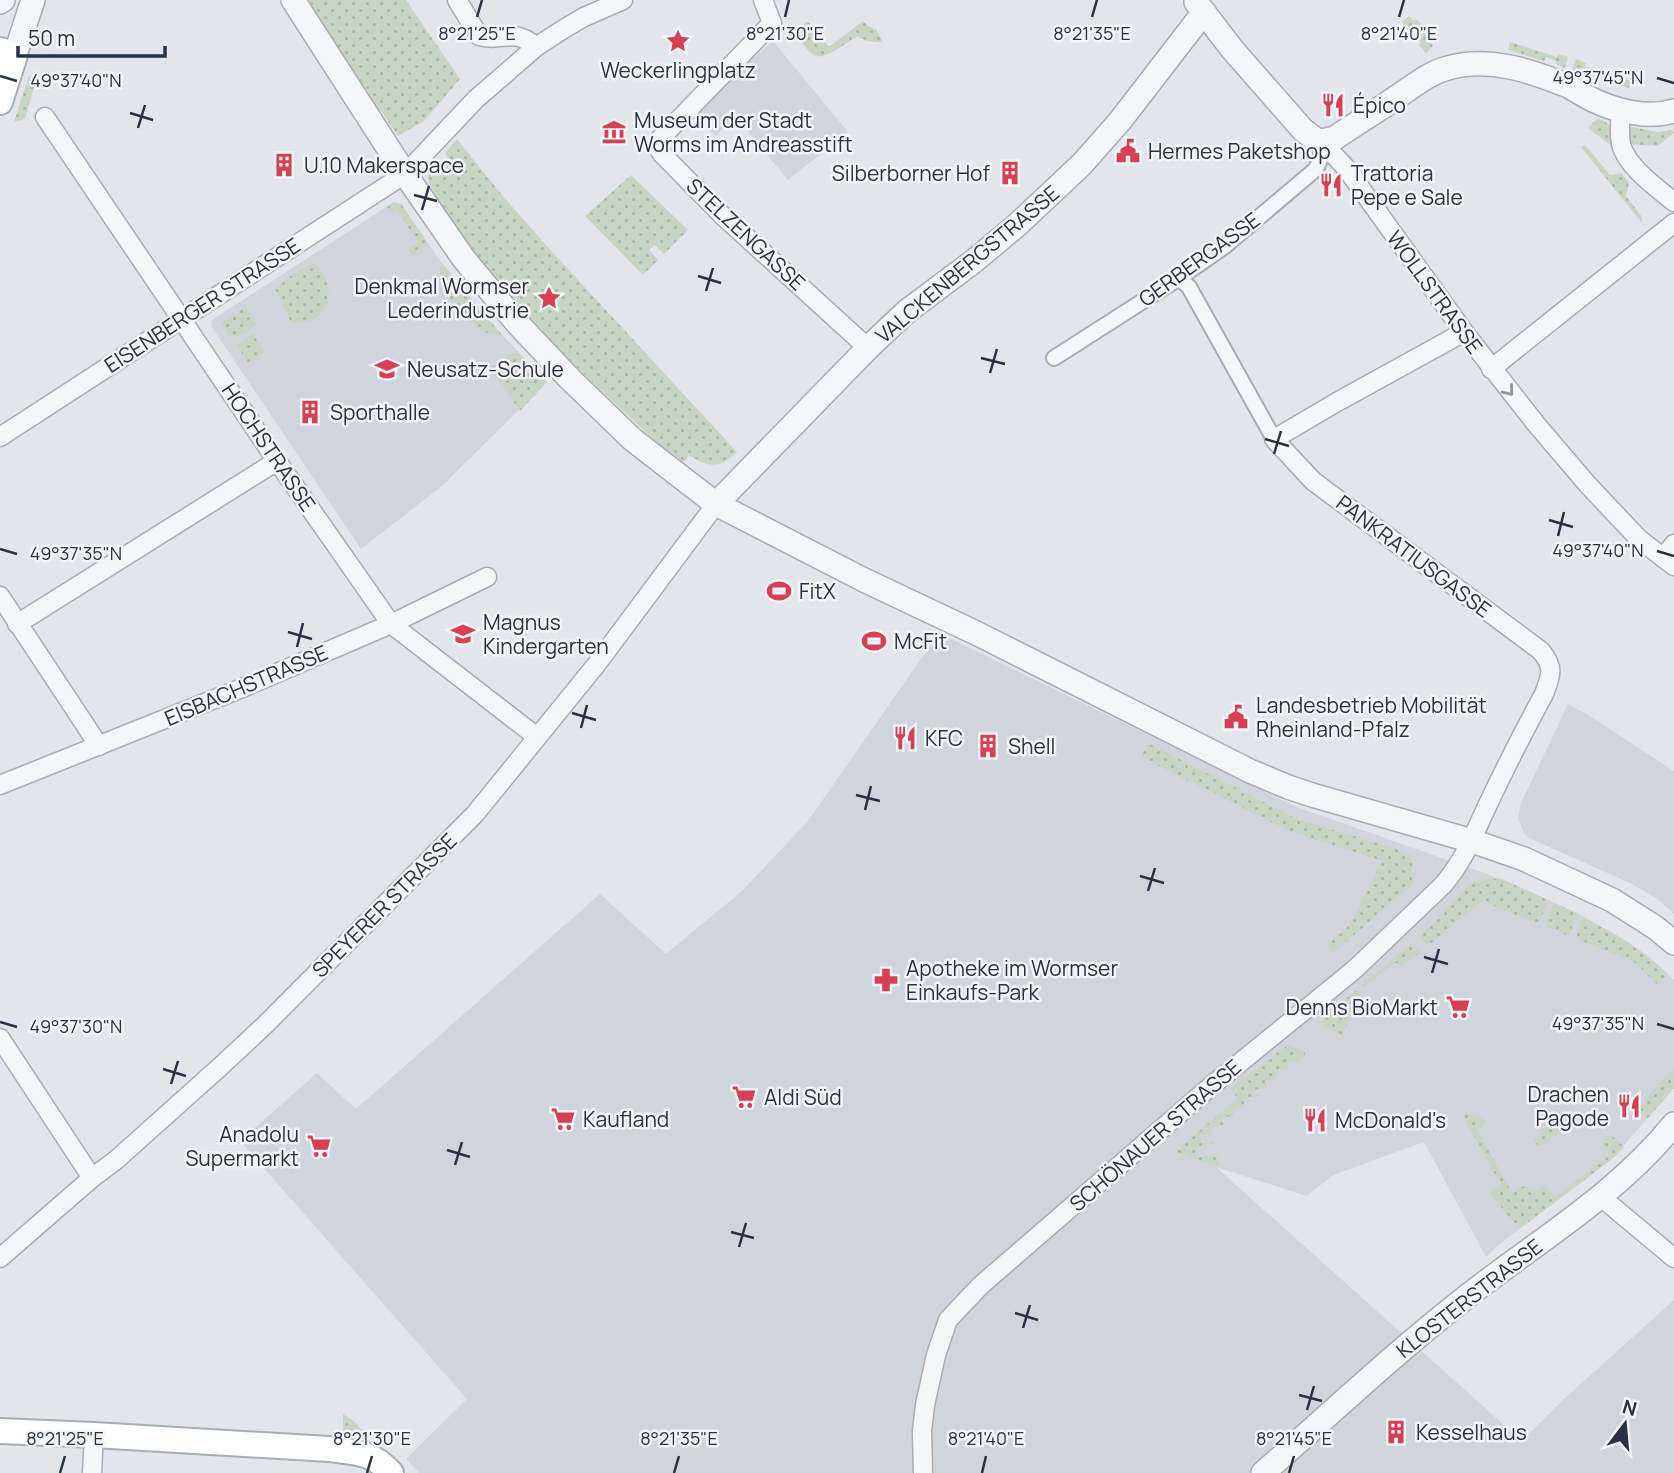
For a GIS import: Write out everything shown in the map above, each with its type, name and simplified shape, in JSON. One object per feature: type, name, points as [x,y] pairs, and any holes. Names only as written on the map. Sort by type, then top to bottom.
[{"type":"main road","points":[[0,102],[8,52]]},
{"type":"main road","points":[[0,1431],[329,1450],[367,1455],[375,1458],[391,1473]]},
{"type":"street","points":[[8,52],[33,0]]},
{"type":"street","points":[[293,0],[405,174],[464,259],[517,323],[569,379],[632,439],[716,504],[1250,771],[1311,795],[1472,841],[1524,859],[1612,900],[1674,943]]},
{"type":"street","points":[[457,0],[479,36],[520,37],[536,47],[573,23],[622,0]]},
{"type":"street","name":"STELZENGASSE","points":[[762,0],[772,23],[660,139],[660,152],[722,215],[869,348]]},
{"type":"street","name":"WOLLSTRASSE","points":[[1203,4],[1232,49],[1295,122],[1309,136],[1321,141],[1346,168],[1491,369],[1588,485],[1639,539],[1670,556]]},
{"type":"street","name":"VALCKENBERGSTRASSE","points":[[716,504],[906,312],[974,261],[1049,197],[1120,121],[1203,4]]},
{"type":"street","name":"EISENBERGER STRASSE","points":[[0,437],[405,174],[476,99],[536,47]]},
{"type":"street","points":[[1321,141],[1335,138],[1420,80],[1463,64],[1504,66],[1525,72],[1615,108],[1651,115],[1674,111]]},
{"type":"street","points":[[1615,108],[1621,147],[1652,184],[1674,202]]},
{"type":"street","name":"HOCHSTRASSE","points":[[45,117],[277,461],[391,624],[537,737]]},
{"type":"street","name":"GERBERGASSE","points":[[1054,358],[1180,278],[1225,246],[1316,169],[1321,157],[1321,141]]},
{"type":"street","points":[[1491,369],[1674,223]]},
{"type":"street","name":"PANKRATIUSGASSE","points":[[1180,278],[1189,287],[1274,439],[1313,481],[1529,641],[1550,663],[1550,675],[1544,694],[1489,801],[1472,841]]},
{"type":"street","points":[[1274,439],[1464,332]]},
{"type":"street","points":[[17,624],[277,461]]},
{"type":"street","name":"SPEYERER STRASSE","points":[[0,1258],[116,1160],[265,1025],[475,814],[596,665],[716,504]]},
{"type":"street","name":"EISBACHSTRASSE","points":[[0,785],[242,688],[391,624],[487,577]]},
{"type":"street","points":[[0,596],[99,746]]},
{"type":"street","name":"SCHÖNAUER STRASSE","points":[[923,1473],[922,1431],[925,1405],[936,1355],[948,1320],[980,1286],[1210,1087],[1354,970],[1443,885],[1455,871],[1472,841]]},
{"type":"street","points":[[0,1038],[92,1178]]},
{"type":"street","name":"KLOSTERSTRASSE","points":[[1263,1473],[1410,1343],[1518,1257],[1601,1197],[1639,1163],[1674,1124]]},
{"type":"street","points":[[1601,1197],[1674,1258]]},
{"type":"street","points":[[92,1473],[94,1435]]},
{"type":"shaded area","points":[[773,41],[848,132],[788,180],[735,116],[716,136],[696,117],[715,91]]},
{"type":"shaded area","name":"Neusatz-Schule","points":[[394,202],[401,204],[441,262],[502,335],[547,382],[442,486],[361,549],[211,326],[212,320]]},
{"type":"shaded area","points":[[939,633],[1297,807],[1504,880],[1577,913],[1622,938],[1648,956],[1674,980],[1674,1088],[1611,1160],[1486,1257],[1424,1142],[1333,1175],[1307,1196],[1216,1167],[1522,1441],[1565,1398],[1674,1300],[1674,1473],[419,1473],[406,1459],[467,1399],[240,1141],[317,1073],[356,1109],[600,894],[666,954],[742,891],[808,821]]},
{"type":"shaded area","points":[[1568,704],[1674,771],[1674,914],[1656,898],[1630,883],[1529,838],[1524,833],[1518,819],[1521,803]]},
{"type":"green space","points":[[307,0],[406,0],[460,79],[424,121],[398,136],[381,111],[378,112]]},
{"type":"green space","points":[[1409,16],[1423,25],[1421,27],[1433,39],[1430,42],[1433,46],[1426,53],[1419,45],[1421,43],[1402,22]]},
{"type":"green space","points":[[808,21],[829,47],[863,21],[876,29],[883,42],[869,41],[858,36],[831,53],[816,56],[795,31]]},
{"type":"green space","points":[[1510,42],[1557,57],[1558,54],[1568,57],[1565,68],[1546,57],[1544,61],[1508,50]]},
{"type":"green space","points":[[1576,59],[1586,63],[1585,66],[1632,81],[1629,88],[1593,77],[1594,73],[1572,70]]},
{"type":"green space","points":[[29,75],[35,84],[25,119],[14,122]]},
{"type":"green space","points":[[1597,119],[1610,126],[1616,149],[1588,128]]},
{"type":"green space","points":[[1632,127],[1657,132],[1673,130],[1674,133],[1658,146],[1628,144],[1628,129]]},
{"type":"green space","points":[[457,139],[544,243],[737,452],[714,465],[689,455],[684,462],[660,446],[543,335],[487,272],[435,201],[428,175],[448,158],[445,153]]},
{"type":"green space","points":[[1585,145],[1610,175],[1621,173],[1629,183],[1626,196],[1642,217],[1642,223],[1581,147]]},
{"type":"green space","points":[[631,175],[688,230],[664,254],[655,245],[649,250],[658,260],[643,275],[585,216]]},
{"type":"green space","points":[[394,202],[401,204],[426,240],[425,246],[412,256],[408,249],[418,242],[397,210],[391,213],[387,207]]},
{"type":"green space","points":[[441,262],[502,335],[479,329],[458,310],[444,286]]},
{"type":"green space","points":[[314,263],[327,283],[328,303],[315,318],[291,323],[275,288],[296,272]]},
{"type":"green space","points":[[246,307],[256,323],[245,333],[230,337],[221,323]]},
{"type":"green space","points":[[253,334],[264,352],[248,363],[236,345]]},
{"type":"green space","points":[[515,353],[522,356],[547,382],[520,411],[490,368]]},
{"type":"green space","points":[[1148,743],[1297,819],[1409,855],[1413,865],[1411,871],[1416,873],[1412,885],[1333,953],[1329,950],[1328,943],[1350,925],[1382,861],[1291,832],[1141,757]]},
{"type":"green space","points":[[1489,878],[1504,880],[1548,900],[1539,924],[1482,901],[1428,946],[1420,936],[1468,886]]},
{"type":"green space","points":[[1554,903],[1577,913],[1569,936],[1545,926]]},
{"type":"green space","points":[[1583,917],[1638,950],[1668,974],[1658,985],[1634,962],[1575,938]]},
{"type":"green space","points":[[1412,943],[1421,952],[1402,967],[1396,962],[1365,987],[1362,985]]},
{"type":"green space","points":[[1358,989],[1361,992],[1342,1036],[1324,1027],[1322,1019]]},
{"type":"green space","points":[[1288,1045],[1303,1051],[1305,1058],[1287,1062],[1288,1069],[1276,1071],[1277,1078],[1266,1081],[1267,1087],[1255,1090],[1256,1097],[1244,1099],[1245,1106],[1233,1109],[1234,1115],[1222,1118],[1223,1125],[1211,1127],[1212,1134],[1201,1136],[1203,1143],[1215,1140],[1214,1144],[1197,1147],[1199,1157],[1216,1154],[1219,1167],[1179,1154],[1177,1150],[1238,1098],[1230,1088]]},
{"type":"green space","points":[[1674,1068],[1674,1088],[1647,1119],[1637,1109]]},
{"type":"green space","points":[[1465,1112],[1486,1120],[1485,1124],[1477,1129],[1512,1193],[1524,1186],[1535,1190],[1545,1185],[1555,1197],[1610,1155],[1601,1143],[1610,1134],[1624,1147],[1611,1160],[1519,1229],[1489,1192],[1501,1185],[1463,1117]]},
{"type":"green space","points":[[1555,1119],[1563,1130],[1540,1148],[1533,1140]]},
{"type":"green space","points":[[343,1414],[355,1422],[369,1439],[352,1439],[343,1432]]},
{"type":"place","name":"Weckerlingplatz","points":[[678,41]]},
{"type":"place","name":"Épico","points":[[1333,105]]},
{"type":"place","name":"Museum der Stadt Worms im Andreasstift","points":[[614,132]]},
{"type":"place","name":"Hermes Paketshop","points":[[1128,151]]},
{"type":"place","name":"U.10 Makerspace","points":[[284,165]]},
{"type":"place","name":"Silberborner Hof","points":[[1010,173]]},
{"type":"place","name":"Trattoria Pepe e Sale","points":[[1331,185]]},
{"type":"place","name":"Denkmal Wormser Lederindustrie","points":[[549,298]]},
{"type":"place","name":"Neusatz-Schule","points":[[387,369]]},
{"type":"place","name":"Sporthalle","points":[[310,412]]},
{"type":"place","name":"FitX","points":[[779,591]]},
{"type":"place","name":"Magnus Kindergarten","points":[[463,634]]},
{"type":"place","name":"McFit","points":[[874,641]]},
{"type":"place","name":"Landesbetrieb Mobilität Rheinland-Pfalz","points":[[1236,717]]},
{"type":"place","name":"KFC","points":[[905,738]]},
{"type":"place","name":"Shell","points":[[988,746]]},
{"type":"place","name":"Apotheke im Wormser Einkaufs-Park","points":[[886,980]]},
{"type":"place","name":"Denns BioMarkt","points":[[1458,1007]]},
{"type":"place","name":"Aldi Süd","points":[[744,1097]]},
{"type":"place","name":"Drachen Pagode","points":[[1629,1106]]},
{"type":"place","name":"Kaufland","points":[[563,1119]]},
{"type":"place","name":"McDonald's","points":[[1315,1120]]},
{"type":"place","name":"Anadolu Supermarkt","points":[[319,1146]]},
{"type":"place","name":"Kesselhaus","points":[[1396,1432]]}]
